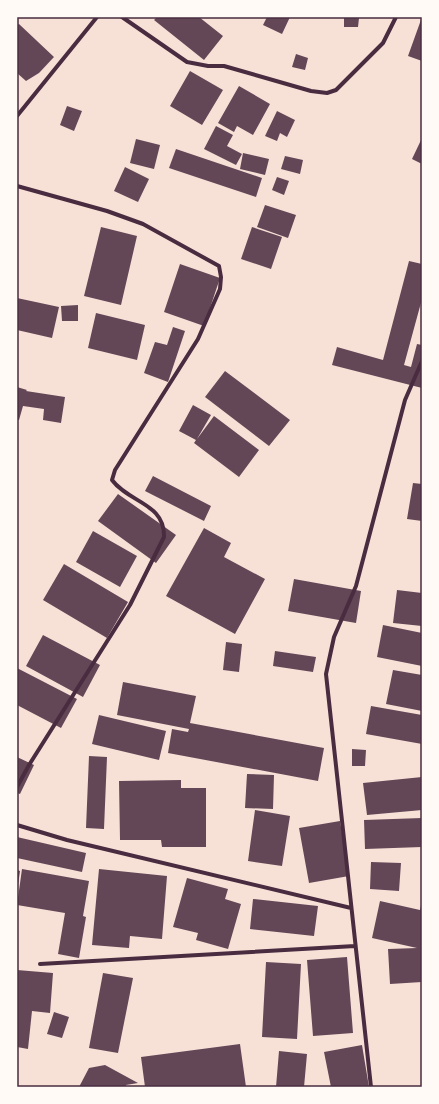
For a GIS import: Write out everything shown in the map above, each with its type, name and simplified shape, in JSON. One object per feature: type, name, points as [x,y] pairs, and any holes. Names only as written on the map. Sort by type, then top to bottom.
[{"type":"street","points":[[17,116],[97,17]]},
{"type":"street","points":[[122,17],[187,62],[208,66],[224,66],[311,91],[327,93],[336,90],[383,43],[396,17]]},
{"type":"street","points":[[17,186],[108,211],[143,224],[219,266],[221,277],[220,289],[198,339],[115,470],[112,480],[121,490],[154,511],[164,526],[164,537],[130,605],[17,786]]},
{"type":"street","points":[[371,1087],[326,674],[334,637],[356,586],[405,400],[422,361]]},
{"type":"street","points":[[17,825],[67,840],[351,908]]},
{"type":"street","points":[[40,964],[355,946]]},
{"type":"building","points":[[157,17],[199,17],[223,36],[204,60],[154,20]]},
{"type":"building","points":[[267,17],[290,17],[282,34],[263,25]]},
{"type":"building","points":[[422,17],[422,61],[408,56]]},
{"type":"building","points":[[344,18],[359,18],[358,27],[344,27]]},
{"type":"building","points":[[19,24],[54,57],[39,73],[26,81],[17,73],[17,25]]},
{"type":"building","points":[[296,54],[308,58],[305,70],[292,67]]},
{"type":"building","points":[[190,71],[223,90],[202,125],[170,106]]},
{"type":"building","points":[[239,86],[270,104],[253,135],[237,126],[234,132],[218,123]]},
{"type":"building","points":[[67,106],[82,111],[74,131],[60,125]]},
{"type":"building","points":[[277,111],[295,120],[287,137],[280,133],[277,141],[265,136]]},
{"type":"building","points":[[216,126],[233,135],[227,146],[242,154],[236,165],[204,149]]},
{"type":"building","points":[[422,138],[422,164],[412,159]]},
{"type":"building","points":[[136,139],[160,145],[154,169],[130,163]]},
{"type":"building","points":[[176,149],[262,178],[256,197],[169,168]]},
{"type":"building","points":[[243,153],[269,159],[265,175],[240,169]]},
{"type":"building","points":[[285,156],[303,160],[300,174],[281,169]]},
{"type":"building","points":[[125,167],[149,179],[138,202],[114,191]]},
{"type":"building","points":[[277,177],[289,181],[284,195],[272,190]]},
{"type":"building","points":[[265,205],[296,215],[288,238],[257,227]]},
{"type":"building","points":[[101,227],[137,236],[121,305],[84,296]]},
{"type":"building","points":[[252,227],[282,237],[271,269],[241,259]]},
{"type":"building","points":[[409,261],[422,264],[422,299],[404,365],[411,367],[417,344],[422,345],[422,388],[332,365],[337,347],[383,360]]},
{"type":"building","points":[[180,264],[220,278],[204,326],[164,312]]},
{"type":"building","points":[[17,298],[59,307],[52,338],[17,330]]},
{"type":"building","points":[[78,305],[78,321],[62,321],[61,306]]},
{"type":"building","points":[[96,313],[145,325],[137,360],[88,348]]},
{"type":"building","points":[[173,327],[185,331],[168,382],[144,373],[155,342],[167,345]]},
{"type":"building","points":[[225,371],[290,420],[269,446],[205,397]]},
{"type":"building","points":[[17,387],[27,390],[26,391],[65,397],[61,423],[43,420],[44,409],[23,406],[19,420],[17,420]]},
{"type":"building","points":[[193,405],[211,415],[197,439],[214,416],[259,450],[239,477],[194,443],[196,440],[179,431]]},
{"type":"building","points":[[153,476],[211,506],[204,521],[145,491]]},
{"type":"building","points":[[413,483],[422,484],[422,521],[407,519]]},
{"type":"building","points":[[118,494],[176,535],[156,563],[98,521]]},
{"type":"building","points":[[204,528],[231,543],[224,557],[265,579],[235,634],[166,596]]},
{"type":"building","points":[[93,531],[137,556],[120,587],[76,562]]},
{"type":"building","points":[[64,564],[128,602],[107,638],[43,600]]},
{"type":"building","points":[[294,579],[361,591],[356,623],[288,611]]},
{"type":"building","points":[[397,590],[422,593],[422,626],[393,623]]},
{"type":"building","points":[[383,625],[422,633],[422,666],[377,657]]},
{"type":"building","points":[[43,635],[100,665],[83,697],[26,666]]},
{"type":"building","points":[[226,642],[242,644],[239,672],[223,670]]},
{"type":"building","points":[[275,651],[316,657],[313,672],[273,666]]},
{"type":"building","points":[[17,668],[77,699],[61,728],[17,705]]},
{"type":"building","points":[[393,670],[422,675],[422,711],[386,704]]},
{"type":"building","points":[[123,682],[196,696],[190,723],[324,748],[318,781],[168,753],[172,729],[188,732],[189,729],[117,715]]},
{"type":"building","points":[[371,706],[422,715],[422,744],[366,734]]},
{"type":"building","points":[[99,715],[166,731],[159,760],[92,744]]},
{"type":"building","points":[[352,749],[366,750],[365,766],[352,766]]},
{"type":"building","points":[[89,756],[107,757],[104,829],[86,828]]},
{"type":"building","points":[[17,757],[34,765],[20,794],[17,793]]},
{"type":"building","points":[[247,774],[274,775],[273,809],[245,808]]},
{"type":"building","points":[[422,777],[422,810],[367,815],[363,783]]},
{"type":"building","points":[[181,780],[181,788],[206,788],[206,847],[162,847],[161,840],[120,840],[119,781]]},
{"type":"building","points":[[255,810],[290,816],[282,866],[248,861]]},
{"type":"building","points":[[422,818],[422,847],[365,849],[364,820]]},
{"type":"building","points":[[340,821],[349,876],[309,883],[299,828]]},
{"type":"building","points":[[17,837],[86,853],[82,872],[17,858]]},
{"type":"building","points":[[371,862],[401,863],[399,891],[370,889]]},
{"type":"building","points":[[22,869],[89,881],[83,916],[86,917],[79,958],[58,954],[65,913],[17,905]]},
{"type":"building","points":[[99,869],[167,876],[162,939],[130,936],[129,948],[92,945]]},
{"type":"building","points":[[17,870],[20,871],[18,885],[17,885]]},
{"type":"building","points":[[187,878],[228,889],[225,899],[241,904],[228,949],[196,940],[198,933],[173,927]]},
{"type":"building","points":[[253,899],[318,906],[314,936],[250,929]]},
{"type":"building","points":[[380,901],[420,910],[422,901],[422,982],[390,984],[388,949],[417,948],[372,938]]},
{"type":"building","points":[[347,957],[353,1033],[313,1036],[307,960]]},
{"type":"building","points":[[266,962],[301,964],[297,1039],[262,1037]]},
{"type":"building","points":[[17,970],[53,973],[50,1013],[32,1011],[28,1049],[17,1047]]},
{"type":"building","points":[[103,973],[133,978],[118,1053],[89,1048]]},
{"type":"building","points":[[54,1012],[69,1017],[62,1038],[47,1034]]},
{"type":"building","points":[[240,1044],[246,1087],[145,1087],[141,1057]]},
{"type":"building","points":[[362,1045],[369,1087],[331,1087],[324,1052]]},
{"type":"building","points":[[279,1051],[307,1054],[304,1087],[276,1087]]},
{"type":"building","points":[[105,1065],[138,1083],[126,1085],[126,1087],[79,1087],[89,1068]]}]
